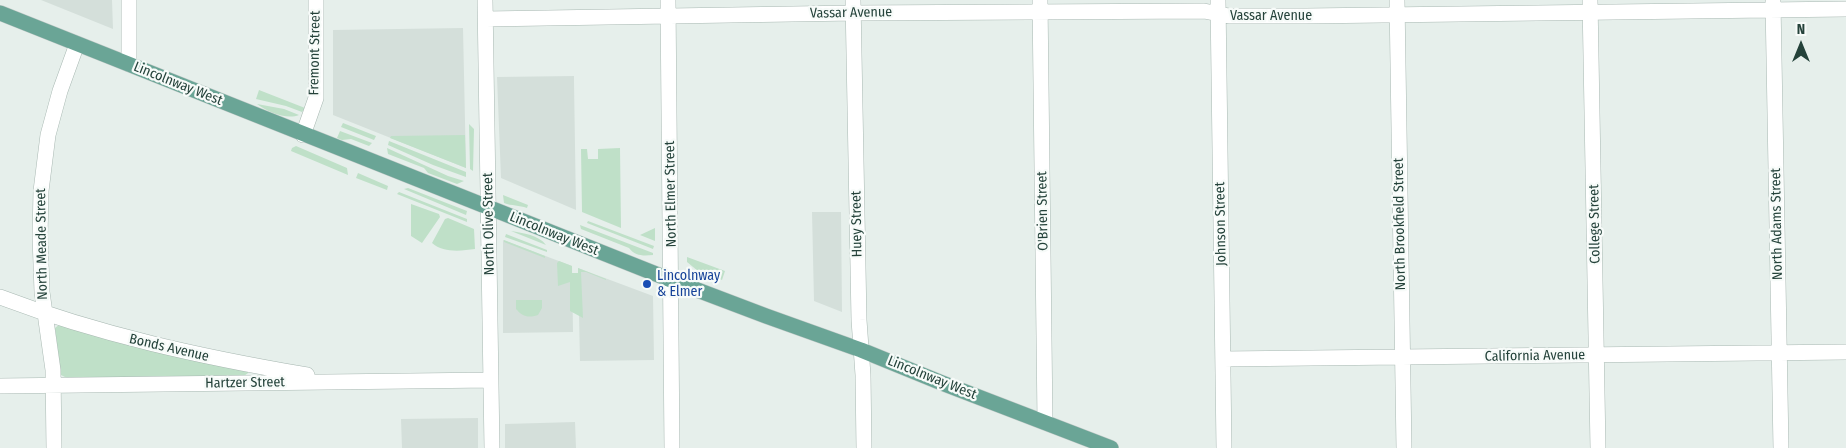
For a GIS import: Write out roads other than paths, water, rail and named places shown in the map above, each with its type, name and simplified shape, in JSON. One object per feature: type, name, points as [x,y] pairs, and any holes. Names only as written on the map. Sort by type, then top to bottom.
[{"type":"main road","name":"Lincolnway West","points":[[0,13],[671,280],[861,350],[1111,448]]},
{"type":"street","points":[[128,0],[129,64]]},
{"type":"street","name":"Fremont Street","points":[[303,135],[316,98],[316,0]]},
{"type":"street","name":"North Olive Street","points":[[486,0],[492,448]]},
{"type":"street","name":"Vassar Avenue","points":[[486,18],[668,8],[853,6],[1040,6],[1204,11],[1218,7],[1229,16],[1397,7],[1773,5],[1846,9]]},
{"type":"street","name":"North Adams Street","points":[[1773,5],[1781,448]]},
{"type":"street","name":"Huey Street","points":[[853,6],[859,320],[864,448]]},
{"type":"street","name":"O'Brien Street","points":[[1040,6],[1045,422]]},
{"type":"street","name":"College Street","points":[[1590,6],[1598,448]]},
{"type":"street","name":"Johnson Street","points":[[1218,7],[1224,448]]},
{"type":"street","name":"North Brookfield Street","points":[[1397,7],[1401,357],[1404,448]]},
{"type":"street","name":"North Elmer Street","points":[[668,8],[672,448]]},
{"type":"street","name":"North Meade Street","points":[[54,448],[52,363],[44,313],[40,236],[43,165],[48,135],[60,91],[77,44]]},
{"type":"street","name":"Bonds Avenue","points":[[0,297],[98,330],[160,346],[230,362],[343,382]]},
{"type":"street","name":"California Avenue","points":[[1223,359],[1846,352]]},
{"type":"street","name":"Hartzer Street","points":[[0,386],[491,380]]},
{"type":"place","name":"Lincolnway & Elmer","points":[[647,284]]}]
